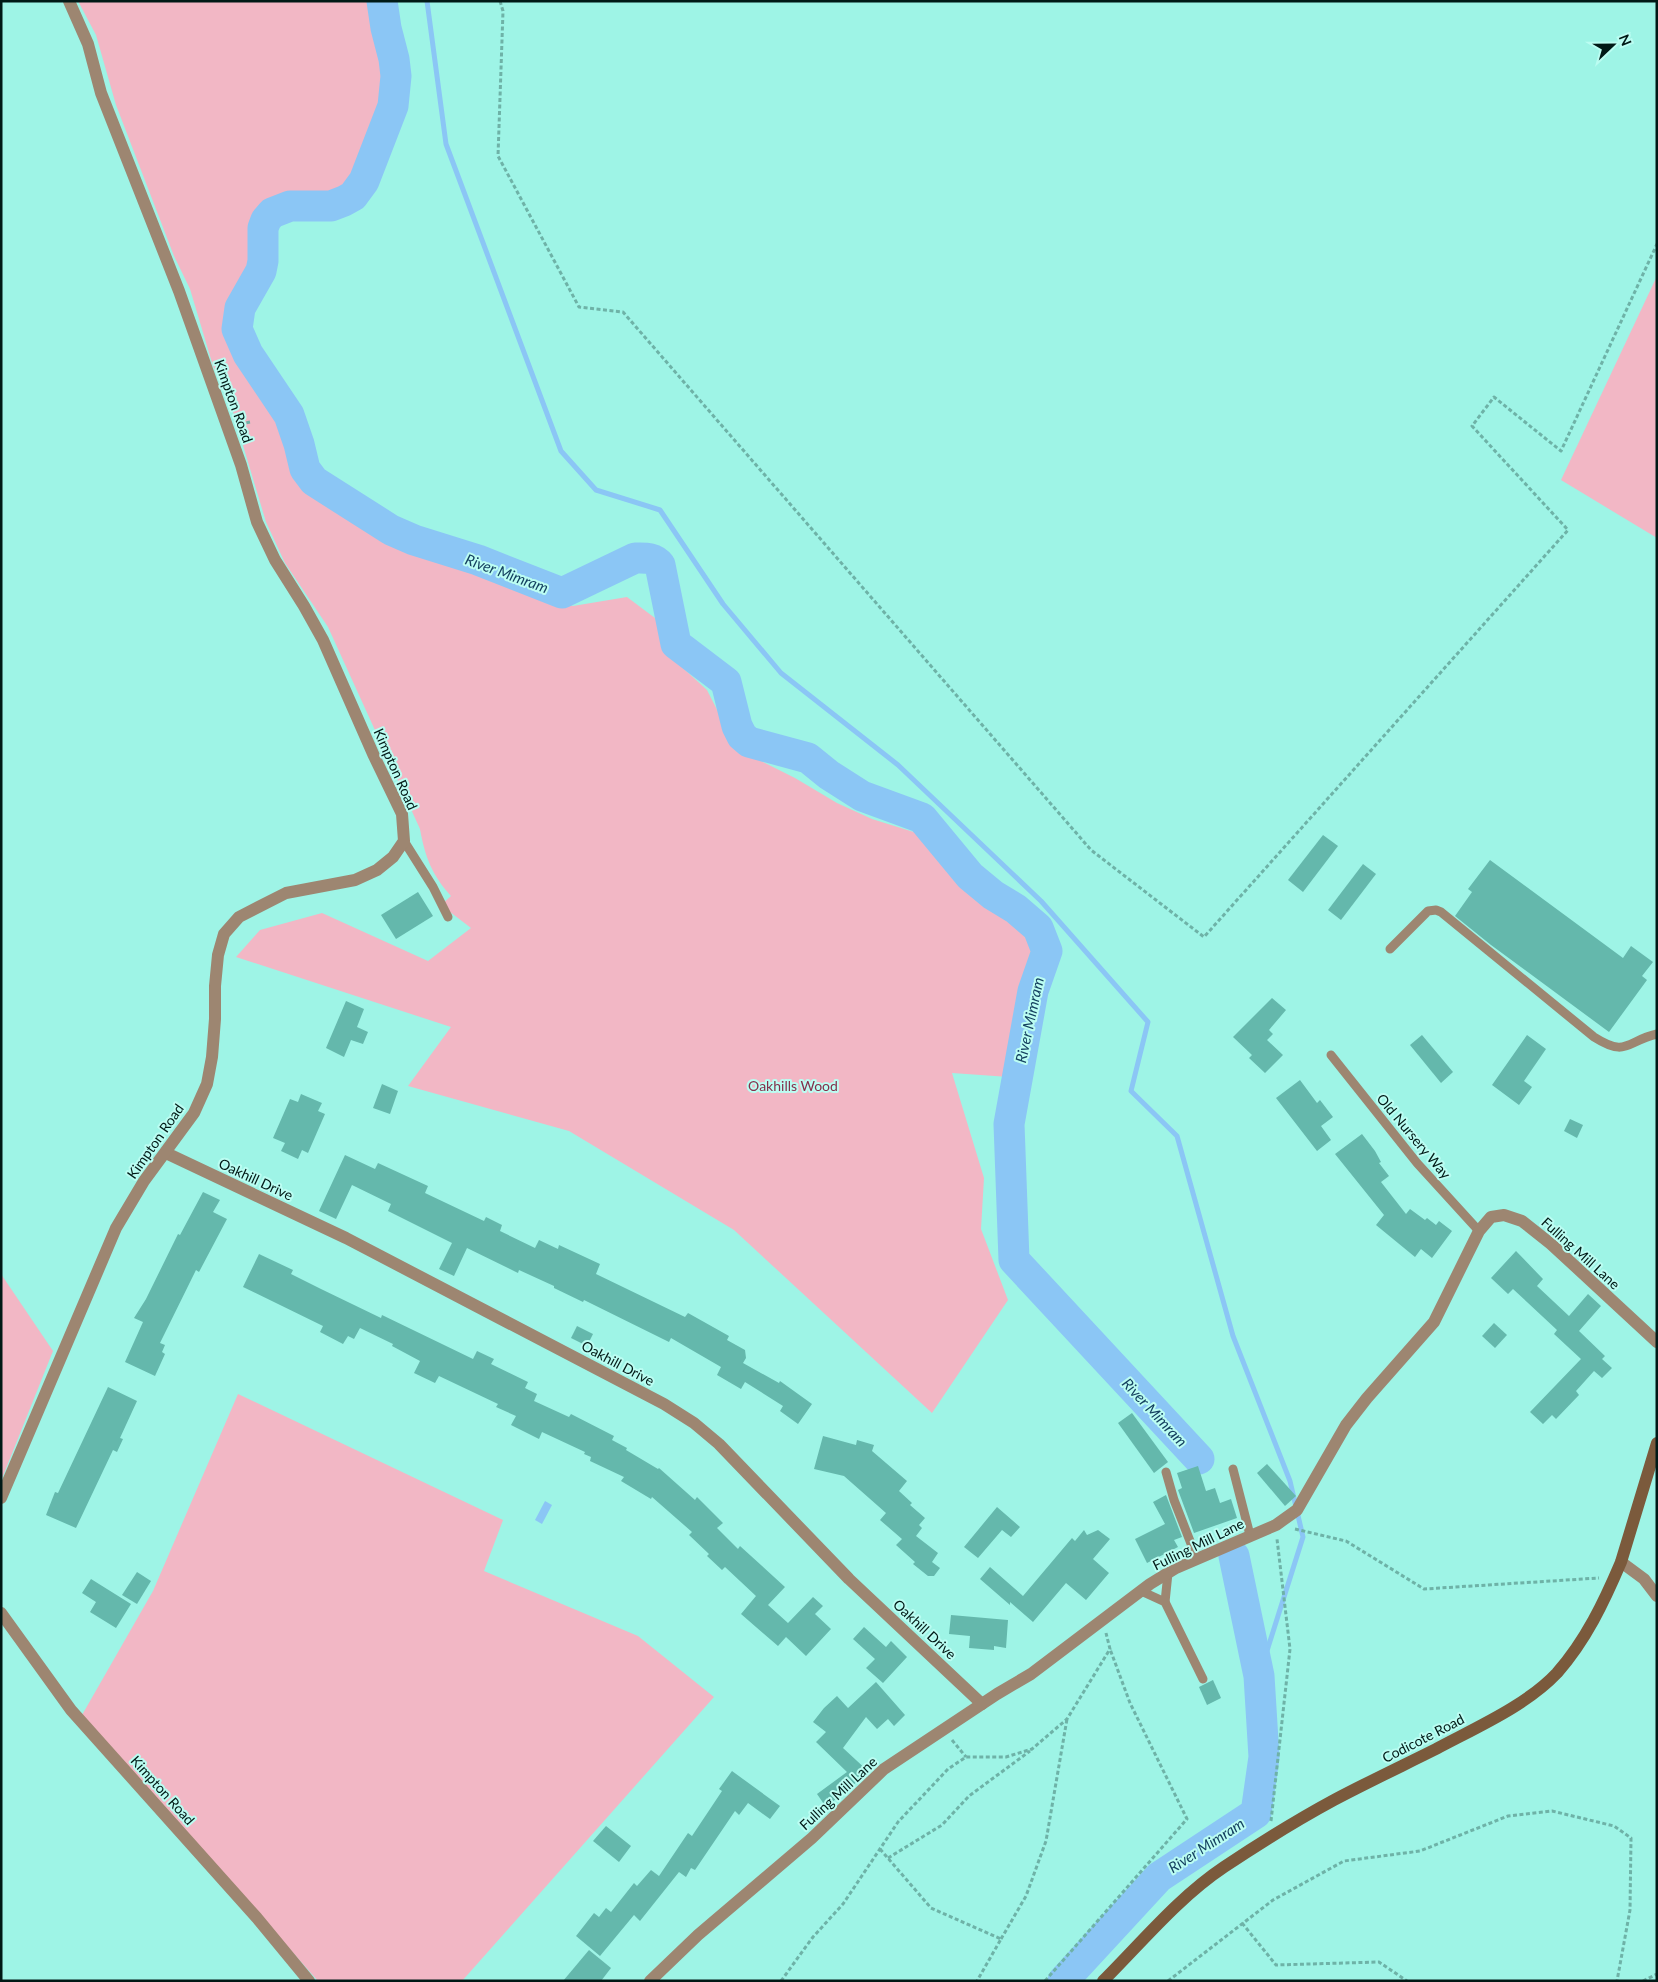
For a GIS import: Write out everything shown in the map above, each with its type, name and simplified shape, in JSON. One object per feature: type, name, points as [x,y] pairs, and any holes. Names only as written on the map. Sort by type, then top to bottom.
[{"type":"main road","name":"Codicote Road","points":[[1103,1981],[1180,1903],[1223,1868],[1334,1800],[1500,1715],[1534,1692],[1556,1674],[1577,1649],[1597,1616],[1621,1562],[1657,1443]]},
{"type":"street","name":"Kimpton Road","points":[[1,1498],[116,1228],[144,1181],[194,1113],[207,1084],[212,1057],[218,955],[224,934],[239,917],[286,893],[355,880],[376,870],[393,857],[404,841],[402,814],[322,640],[304,606],[275,560],[257,522],[241,465],[179,291],[101,93],[88,44],[68,1]]},
{"type":"street","name":"Oakhill Drive","points":[[166,1153],[346,1238],[664,1404],[694,1423],[719,1444],[849,1579],[982,1704]]},
{"type":"street","name":"Fulling Mill Lane","points":[[650,1981],[698,1935],[812,1838],[884,1769],[943,1729],[1031,1674],[1102,1619],[1168,1573],[1276,1525],[1297,1510],[1346,1425],[1367,1398],[1434,1322],[1479,1230],[1491,1217],[1504,1215],[1522,1221],[1551,1244],[1657,1342]]},
{"type":"street","points":[[1621,1562],[1644,1579],[1657,1596]]},
{"type":"street","name":"Kimpton Road","points":[[1,1614],[71,1710],[257,1918],[309,1981]]},
{"type":"lane","points":[[404,841],[433,886],[448,917]]},
{"type":"lane","points":[[1390,949],[1428,911],[1436,910],[1441,912],[1594,1037],[1608,1046],[1627,1047],[1657,1034]]},
{"type":"lane","name":"Old Nursery Way","points":[[1331,1055],[1417,1163],[1479,1230]]},
{"type":"lane","points":[[1232,1469],[1250,1535]]},
{"type":"lane","points":[[1166,1472],[1174,1500],[1197,1559]]},
{"type":"lane","points":[[1168,1573],[1165,1602],[1203,1679]]},
{"type":"lane","points":[[1141,1591],[1165,1602]]},
{"type":"path","points":[[500,1],[503,11],[498,156],[579,307],[623,312],[1091,850],[1204,937],[1568,530],[1472,426],[1494,397],[1561,451],[1657,244]]},
{"type":"path","points":[[1269,1839],[1290,1649],[1276,1525],[1346,1541],[1424,1589],[1614,1578]]},
{"type":"path","points":[[1045,1981],[1187,1819],[1130,1703],[1110,1650],[1102,1619]]},
{"type":"path","points":[[888,1858],[942,1825],[970,1796],[1032,1749],[1067,1718],[1110,1650]]},
{"type":"path","points":[[977,1981],[1026,1896],[1046,1840],[1067,1718]]},
{"type":"path","points":[[943,1729],[966,1757]]},
{"type":"path","points":[[781,1981],[813,1937],[843,1904],[898,1822],[948,1769],[966,1757],[1006,1757],[1032,1749]]},
{"type":"path","points":[[1168,1981],[1273,1900],[1344,1862],[1420,1851],[1508,1816],[1552,1811],[1614,1826],[1631,1838],[1630,1910],[1616,1981]]},
{"type":"path","points":[[880,1849],[931,1908],[1001,1939]]},
{"type":"path","points":[[1242,1923],[1276,1965],[1379,1962],[1407,1981]]},
{"type":"path","points":[[1643,1981],[1657,1974]]},
{"type":"green space","name":"Oakhills Wood","points":[[78,1],[373,1],[387,76],[365,161],[350,184],[336,194],[279,203],[262,216],[254,233],[253,271],[232,302],[224,331],[231,348],[253,373],[291,439],[302,475],[321,500],[399,546],[573,606],[627,597],[655,618],[672,658],[707,690],[737,749],[795,778],[837,803],[872,819],[920,834],[956,878],[1031,935],[1033,952],[1022,1000],[1009,1077],[952,1073],[984,1178],[981,1229],[1008,1300],[932,1413],[734,1230],[569,1131],[408,1086],[451,1027],[236,957],[260,930],[322,913],[428,961],[471,928],[441,905],[451,896],[439,881],[430,865],[420,829],[328,627],[285,563],[266,522],[230,402],[213,366],[190,289],[174,256],[116,105],[96,35]]},
{"type":"green space","points":[[1657,276],[1657,538],[1561,480]]},
{"type":"green space","points":[[1,1274],[53,1351],[1,1481]]},
{"type":"green space","points":[[238,1394],[503,1520],[484,1571],[638,1636],[714,1697],[462,1981],[318,1981],[82,1715],[153,1591]]},
{"type":"water","points":[[545,1501],[552,1505],[542,1524],[535,1520]]},
{"type":"building","points":[[1323,835],[1338,846],[1303,892],[1288,880]]},
{"type":"building","points":[[1490,860],[1623,958],[1631,946],[1653,962],[1642,976],[1647,980],[1609,1032],[1491,945],[1455,916],[1472,892],[1468,889]]},
{"type":"building","points":[[1363,864],[1376,874],[1341,920],[1328,910]]},
{"type":"building","points":[[418,892],[433,916],[396,939],[381,915]]},
{"type":"building","points":[[1272,998],[1286,1010],[1269,1030],[1273,1034],[1267,1040],[1283,1055],[1265,1073],[1249,1058],[1252,1055],[1233,1037]]},
{"type":"building","points":[[346,1001],[364,1009],[357,1027],[368,1032],[363,1044],[351,1040],[344,1057],[326,1048]]},
{"type":"building","points":[[1422,1035],[1453,1072],[1441,1083],[1410,1045]]},
{"type":"building","points":[[1527,1035],[1546,1049],[1524,1081],[1532,1087],[1519,1105],[1492,1085]]},
{"type":"building","points":[[1300,1080],[1317,1103],[1320,1100],[1333,1117],[1321,1126],[1331,1140],[1317,1151],[1276,1098]]},
{"type":"building","points":[[382,1084],[398,1091],[390,1114],[373,1108]]},
{"type":"building","points":[[301,1094],[322,1103],[318,1111],[325,1114],[308,1153],[302,1150],[298,1159],[281,1151],[285,1143],[273,1138],[290,1099],[298,1102]]},
{"type":"building","points":[[1570,1119],[1583,1125],[1577,1138],[1564,1131]]},
{"type":"building","points":[[1362,1134],[1375,1151],[1381,1162],[1379,1163],[1389,1176],[1381,1182],[1406,1214],[1410,1209],[1425,1220],[1427,1218],[1436,1225],[1439,1221],[1452,1231],[1432,1258],[1421,1249],[1415,1257],[1376,1225],[1384,1215],[1335,1154]]},
{"type":"building","points":[[345,1155],[375,1169],[378,1163],[428,1186],[425,1193],[484,1221],[486,1217],[502,1225],[500,1231],[535,1248],[539,1240],[558,1249],[559,1245],[600,1264],[596,1274],[685,1317],[688,1313],[729,1336],[727,1340],[745,1350],[746,1358],[743,1363],[779,1383],[780,1381],[812,1404],[798,1424],[780,1411],[783,1406],[745,1382],[741,1389],[717,1375],[721,1367],[671,1338],[669,1342],[584,1300],[583,1302],[554,1288],[554,1286],[519,1270],[518,1273],[467,1248],[454,1276],[439,1269],[452,1243],[388,1211],[391,1204],[352,1185],[336,1219],[319,1211]]},
{"type":"building","points":[[203,1192],[220,1200],[213,1212],[227,1219],[199,1272],[196,1270],[160,1343],[165,1345],[162,1352],[165,1354],[155,1376],[125,1362],[143,1322],[134,1318],[146,1299],[178,1234],[180,1235]]},
{"type":"building","points":[[1516,1251],[1543,1279],[1537,1286],[1569,1316],[1588,1294],[1601,1306],[1579,1331],[1605,1356],[1602,1359],[1612,1368],[1602,1378],[1594,1371],[1576,1391],[1579,1395],[1556,1419],[1552,1415],[1543,1424],[1530,1412],[1581,1359],[1554,1334],[1557,1330],[1513,1289],[1508,1294],[1491,1278]]},
{"type":"building","points":[[259,1254],[293,1270],[291,1274],[381,1318],[382,1315],[473,1359],[477,1351],[494,1359],[491,1364],[528,1382],[525,1388],[537,1394],[534,1401],[569,1417],[571,1414],[614,1436],[612,1440],[659,1468],[695,1500],[697,1497],[723,1523],[717,1528],[738,1549],[740,1546],[785,1587],[768,1605],[788,1623],[813,1597],[823,1606],[815,1614],[831,1629],[806,1656],[786,1637],[778,1646],[741,1614],[756,1596],[725,1567],[722,1570],[707,1556],[709,1554],[689,1535],[692,1532],[652,1497],[651,1499],[621,1481],[624,1477],[590,1461],[591,1457],[584,1454],[585,1452],[542,1432],[539,1439],[511,1425],[516,1416],[496,1407],[498,1404],[439,1376],[435,1383],[414,1373],[420,1361],[392,1346],[393,1344],[360,1328],[354,1339],[348,1336],[343,1344],[320,1332],[323,1326],[243,1287]]},
{"type":"building","points":[[1494,1323],[1507,1335],[1495,1348],[1482,1336]]},
{"type":"building","points":[[577,1326],[593,1334],[587,1346],[571,1338]]},
{"type":"building","points":[[108,1387],[137,1401],[120,1438],[123,1439],[117,1452],[113,1450],[76,1528],[46,1515],[55,1492],[58,1493]]},
{"type":"building","points":[[1132,1413],[1168,1462],[1154,1473],[1118,1423]]},
{"type":"building","points":[[823,1436],[856,1445],[857,1440],[874,1445],[872,1451],[907,1481],[899,1491],[912,1503],[910,1505],[925,1518],[919,1525],[922,1528],[916,1536],[938,1553],[932,1562],[940,1568],[934,1576],[928,1576],[913,1564],[915,1562],[896,1545],[902,1539],[880,1520],[886,1513],[844,1476],[814,1469]]},
{"type":"building","points":[[1267,1464],[1296,1496],[1285,1506],[1257,1473]]},
{"type":"building","points":[[1198,1466],[1206,1491],[1215,1488],[1220,1503],[1231,1499],[1237,1518],[1194,1533],[1178,1490],[1182,1488],[1177,1473]]},
{"type":"building","points":[[1166,1495],[1182,1537],[1174,1540],[1178,1547],[1147,1563],[1135,1539],[1165,1524],[1153,1502]]},
{"type":"building","points":[[997,1507],[1020,1527],[1011,1537],[1002,1530],[978,1558],[964,1547]]},
{"type":"building","points":[[1084,1530],[1087,1535],[1098,1530],[1110,1539],[1093,1559],[1109,1573],[1086,1600],[1066,1583],[1033,1622],[980,1579],[990,1567],[1023,1596],[1072,1538],[1075,1541]]},
{"type":"building","points":[[137,1572],[151,1581],[137,1604],[122,1595]]},
{"type":"building","points":[[91,1579],[131,1604],[116,1628],[90,1612],[96,1602],[82,1593]]},
{"type":"building","points":[[951,1615],[1008,1620],[1006,1648],[994,1646],[994,1650],[969,1648],[970,1636],[949,1634]]},
{"type":"building","points":[[864,1627],[886,1647],[891,1641],[907,1657],[883,1683],[866,1668],[875,1659],[853,1639]]},
{"type":"building","points":[[1213,1680],[1221,1698],[1207,1705],[1199,1687]]},
{"type":"building","points":[[876,1682],[905,1715],[894,1726],[888,1719],[877,1729],[866,1717],[843,1748],[869,1772],[826,1807],[817,1794],[847,1772],[816,1742],[826,1732],[813,1722],[837,1696],[848,1708]]},
{"type":"building","points":[[732,1771],[780,1806],[770,1819],[748,1803],[739,1815],[735,1811],[695,1870],[691,1868],[686,1877],[679,1872],[640,1921],[634,1915],[600,1956],[576,1936],[594,1913],[599,1917],[606,1908],[611,1912],[634,1883],[637,1886],[651,1870],[659,1876],[688,1833],[692,1836],[722,1791],[719,1789]]},
{"type":"building","points":[[606,1826],[631,1846],[619,1862],[593,1841]]},
{"type":"building","points":[[589,1950],[611,1968],[601,1981],[563,1981]]},
{"type":"waterway","name":"River Mimram","points":[[382,1],[396,76],[393,106],[364,181],[353,196],[331,206],[290,206],[272,213],[266,220],[263,228],[263,261],[261,271],[240,308],[237,329],[248,354],[289,415],[305,469],[314,481],[391,530],[414,540],[478,560],[562,593],[635,558],[649,558],[655,561],[660,565],[676,644],[726,682],[737,726],[742,736],[749,742],[808,758],[829,775],[862,796],[922,818],[970,876],[993,895],[1016,909],[1038,928],[1047,951],[1033,991],[1009,1124],[1014,1260],[1199,1459]]},
{"type":"waterway","points":[[427,1],[446,144],[561,451],[596,490],[660,510],[723,604],[781,673],[898,765],[1041,901],[1148,1022],[1131,1091],[1177,1136],[1233,1336],[1290,1481],[1303,1537],[1259,1676]]},
{"type":"waterway","name":"River Mimram","points":[[1063,1981],[1159,1877],[1256,1813],[1264,1757],[1259,1676],[1234,1556]]}]
